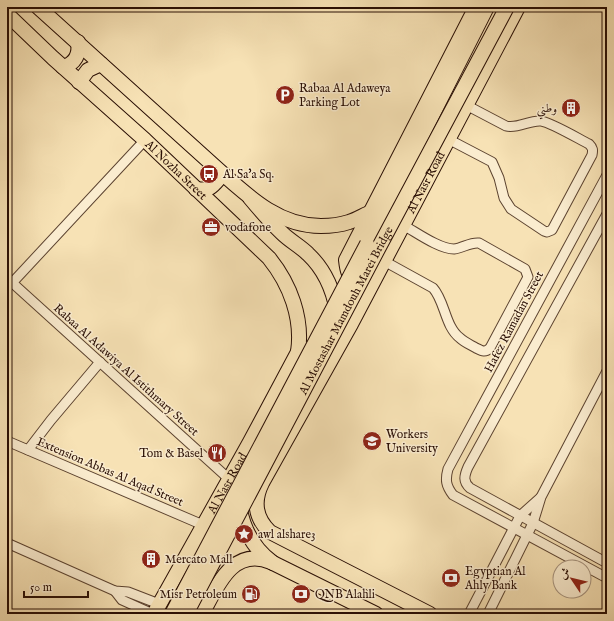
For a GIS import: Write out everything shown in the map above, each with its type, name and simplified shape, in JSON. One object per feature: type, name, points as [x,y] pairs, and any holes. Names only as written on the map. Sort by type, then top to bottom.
[{"type":"main road","points":[[38,7],[250,198],[279,217],[298,224],[312,226],[334,225],[348,223],[371,212]]},
{"type":"main road","points":[[374,279],[364,283],[353,280],[347,271],[346,260],[476,7]]},
{"type":"main road","name":"Al Mostashar Mamdouh Marei Bridge","points":[[172,614],[367,244],[487,7]]},
{"type":"main road","name":"Al Mostashar Mamdouh Marei Bridge","points":[[186,614],[325,363],[508,7]]},
{"type":"main road","name":"Al Nasr Road","points":[[430,614],[270,532],[261,522],[257,509],[257,496],[262,483],[325,363],[384,261],[518,7]]},
{"type":"main road","name":"Al Nozha Street","points":[[8,17],[145,140],[262,250],[282,276],[291,295],[299,323],[300,337],[298,352]]},
{"type":"main road","points":[[62,67],[75,60],[78,51],[78,42]]},
{"type":"main road","points":[[79,82],[88,70],[101,64]]},
{"type":"main road","points":[[196,189],[208,189],[223,174]]},
{"type":"main road","points":[[250,198],[283,234],[309,254],[316,262],[329,281],[335,299],[338,324],[335,342],[325,363],[315,349],[306,348],[298,352]]},
{"type":"main road","name":"Al Nasr Road","points":[[156,611],[298,352]]},
{"type":"main road","points":[[250,442],[239,499],[240,509],[245,528],[251,540],[259,551],[273,563]]},
{"type":"main road","points":[[180,567],[196,558],[207,560],[217,566],[222,577]]},
{"type":"main road","points":[[202,614],[222,577],[232,566],[245,560],[259,559],[273,563],[376,614]]},
{"type":"street","points":[[448,139],[492,162],[499,178],[504,198],[514,212],[544,231],[548,232],[552,230],[592,155],[592,147],[589,144],[546,122],[537,121],[511,127],[506,126],[466,105]]},
{"type":"street","points":[[10,280],[145,140]]},
{"type":"street","name":"Hafez Ramadan Street","points":[[514,528],[453,495],[448,489],[446,481],[448,469],[607,175]]},
{"type":"street","points":[[607,214],[470,464],[464,479],[465,484],[470,488],[607,562]]},
{"type":"street","points":[[384,261],[433,288],[437,293],[453,330],[460,338],[482,351],[487,351],[490,348],[528,277],[525,269],[482,244],[473,243],[458,248],[445,247],[402,225]]},
{"type":"street","name":"Rabaa Al Adawiya Al Istithmary Street","points":[[10,280],[229,479]]},
{"type":"street","points":[[28,450],[100,362]]},
{"type":"street","points":[[488,614],[533,523],[541,497],[607,371]]},
{"type":"street","name":"Extension Abbas Al Aqad Street","points":[[7,441],[203,525]]},
{"type":"street","points":[[456,455],[470,464]]},
{"type":"street","points":[[469,614],[520,516],[541,497]]},
{"type":"street","points":[[514,528],[607,578]]},
{"type":"street","points":[[7,544],[114,591],[128,592],[156,611]]},
{"type":"place","name":"Rabaa Al Adaweya Parking Lot","points":[[285,95]]},
{"type":"place","name":"وطني","points":[[571,108]]},
{"type":"place","name":"Al Sa'a Sq.","points":[[209,174]]},
{"type":"place","name":"vodafone","points":[[211,227]]},
{"type":"place","name":"Workers University","points":[[372,441]]},
{"type":"place","name":"Tom & Basel","points":[[217,453]]},
{"type":"place","name":"awl alshare3","points":[[244,534]]},
{"type":"place","name":"Mercato Mall","points":[[151,559]]},
{"type":"place","name":"Egyptian Al Ahly Bank","points":[[451,578]]},
{"type":"place","name":"Misr Petroleum","points":[[251,594]]},
{"type":"place","name":"QNB Alahli","points":[[301,594]]}]
